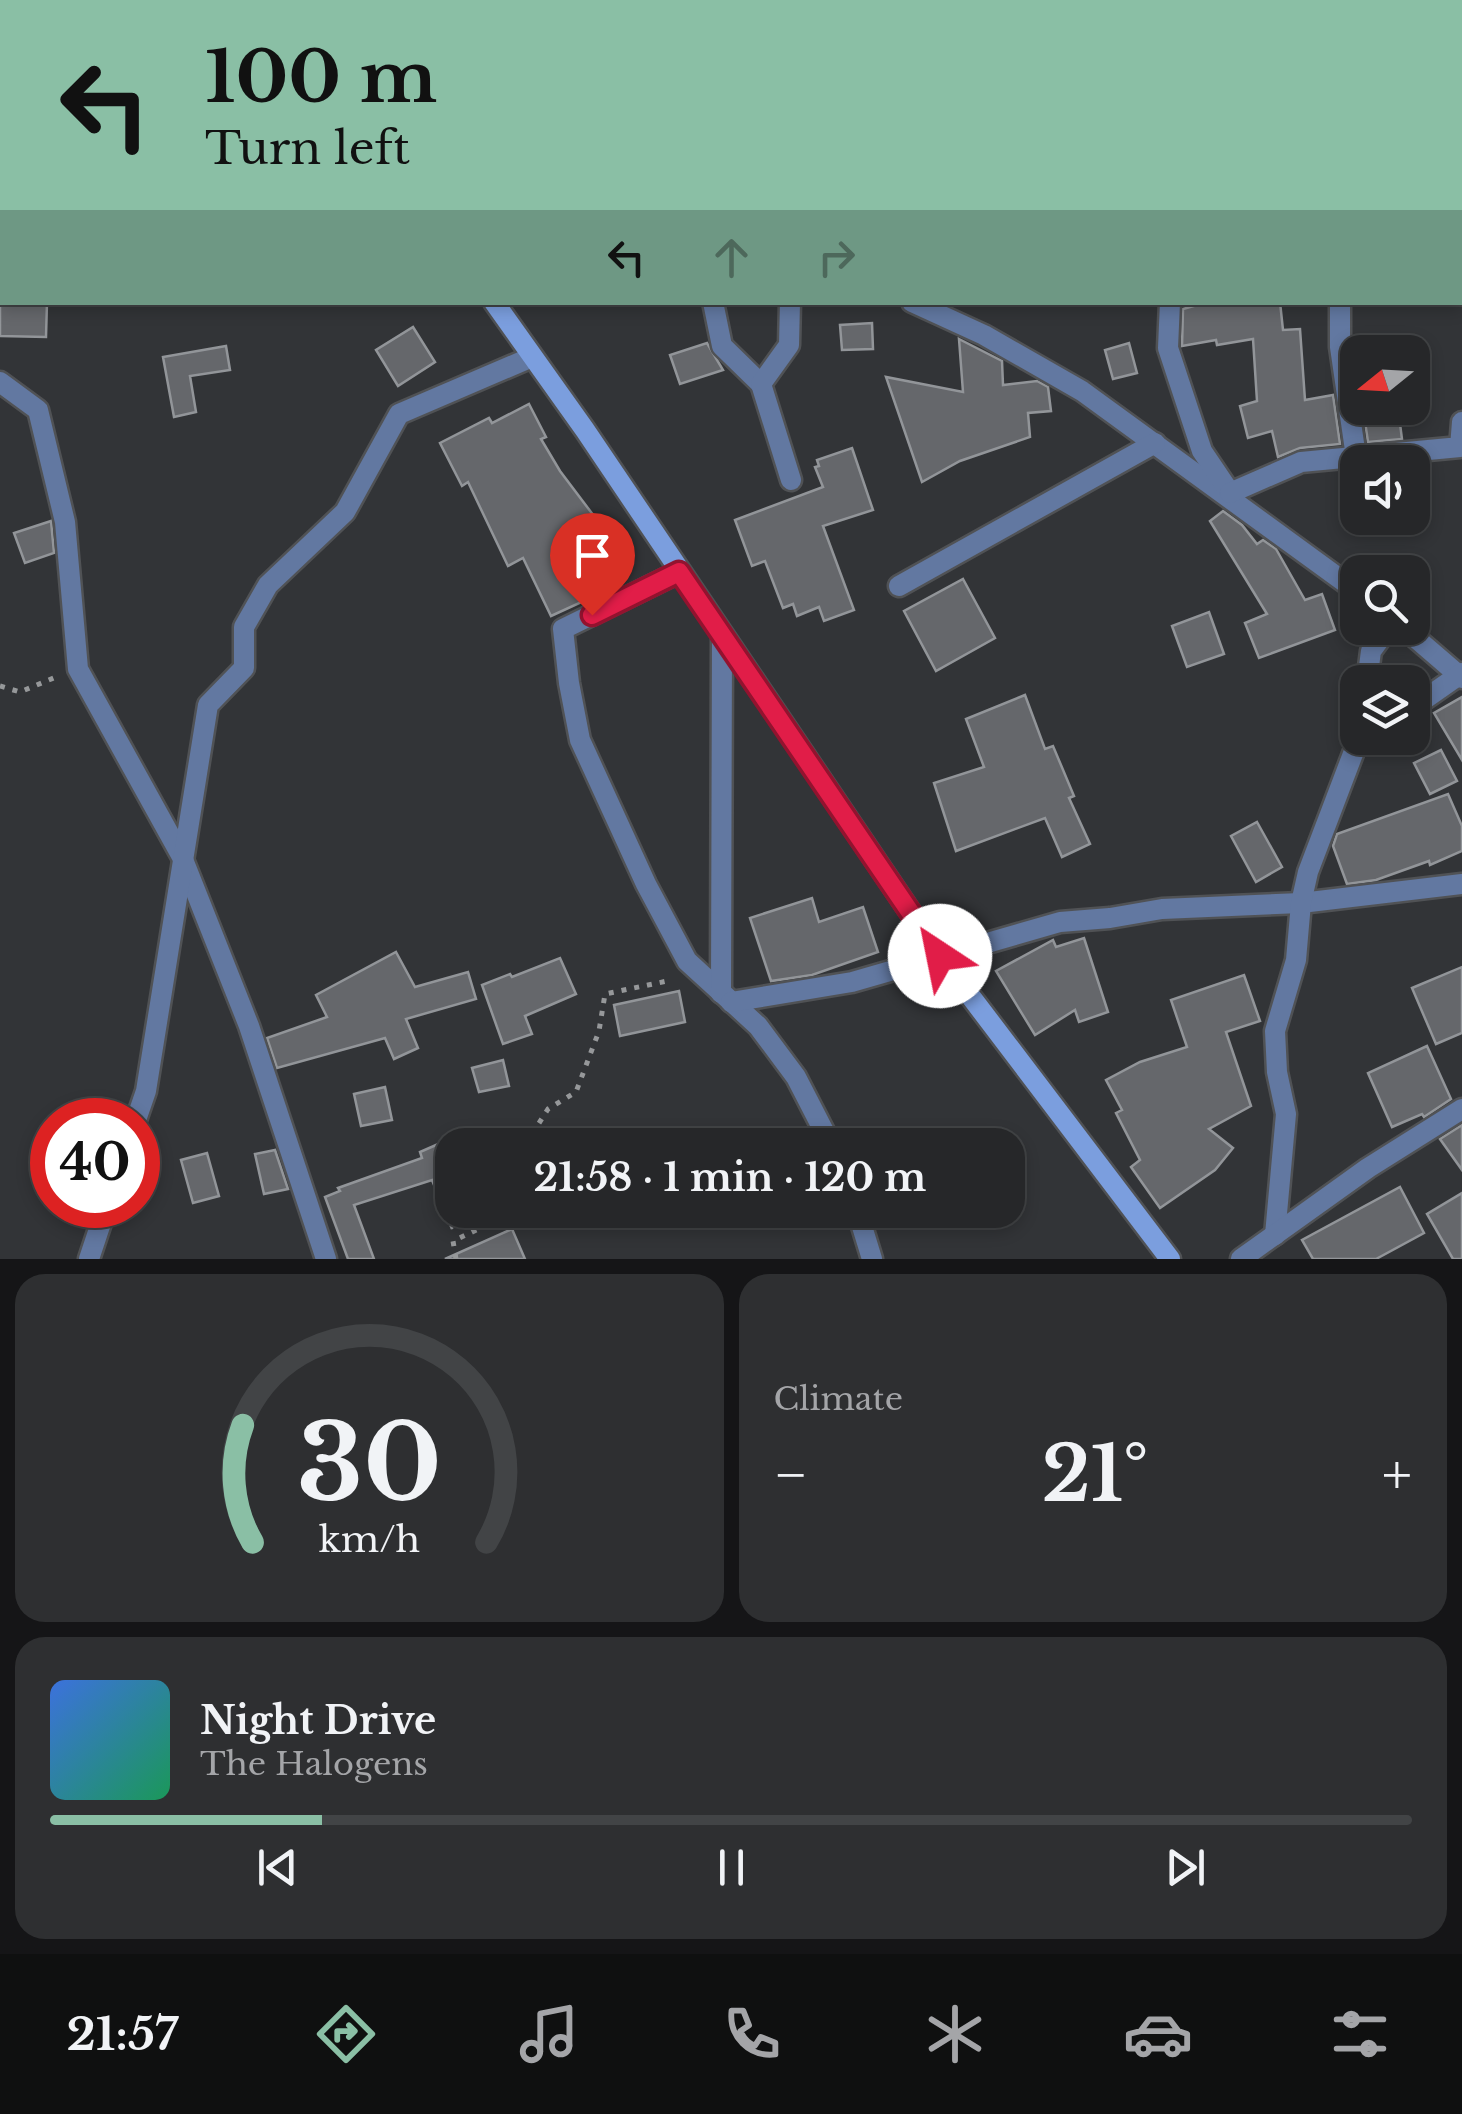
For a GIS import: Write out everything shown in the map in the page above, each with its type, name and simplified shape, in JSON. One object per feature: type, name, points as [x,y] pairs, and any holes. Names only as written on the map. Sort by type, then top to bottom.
[{"type":"street","points":[[496,305],[940,956],[1170,1259]]},
{"type":"street","points":[[713,305],[722,346],[761,384],[791,480]]},
{"type":"street","points":[[761,384],[789,345],[790,305]]},
{"type":"street","points":[[919,305],[984,335],[1082,391],[1340,578]]},
{"type":"street","points":[[1170,305],[1168,348],[1202,451],[1235,499]]},
{"type":"street","points":[[1340,305],[1340,347],[1354,445]]},
{"type":"street","points":[[143,1098],[208,705],[244,668],[244,627],[268,585],[345,512],[400,414],[532,357]]},
{"type":"street","points":[[0,382],[38,410],[65,522],[78,669],[182,856],[250,1026],[326,1259]]},
{"type":"street","points":[[1430,450],[1461,447],[1462,422]]},
{"type":"street","points":[[899,586],[1155,443]]},
{"type":"street","points":[[1235,499],[1301,462],[1340,458]]},
{"type":"street","points":[[679,572],[563,629],[580,740],[646,884],[687,961],[758,1026],[796,1078],[822,1128]]},
{"type":"street","points":[[722,636],[726,998]]},
{"type":"street","points":[[1424,645],[1461,676],[1430,696]]},
{"type":"street","points":[[1275,1234],[1286,1114],[1277,1072],[1275,1031],[1296,960],[1308,872],[1356,755]]},
{"type":"street","points":[[726,998],[752,1001],[852,982],[1060,922],[1162,909],[1301,904],[1462,884]]},
{"type":"street","points":[[1240,1259],[1368,1168],[1462,1109]]},
{"type":"street","points":[[88,1259],[99,1228]]},
{"type":"street","points":[[863,1228],[872,1259]]},
{"type":"path","points":[[0,686],[20,692],[78,669]]},
{"type":"path","points":[[536,1128],[548,1108],[576,1092],[599,1031],[605,994],[701,973]]},
{"type":"path","points":[[456,1259],[453,1241],[481,1228]]},
{"type":"building","points":[[0,305],[47,305],[46,337],[0,336]]},
{"type":"building","points":[[1197,305],[1280,305],[1283,330],[1300,329],[1305,400],[1333,395],[1340,444],[1300,448],[1278,457],[1272,431],[1248,438],[1240,406],[1257,401],[1253,339],[1182,346],[1183,309]]},
{"type":"building","points":[[872,323],[873,349],[842,350],[840,325]]},
{"type":"building","points":[[413,327],[435,362],[398,386],[376,350]]},
{"type":"building","points":[[959,339],[1002,361],[1003,385],[1037,381],[1048,387],[1051,411],[1028,413],[1030,437],[960,461],[922,482],[886,377],[963,392]]},
{"type":"building","points":[[707,343],[723,370],[680,384],[670,355]]},
{"type":"building","points":[[1129,343],[1137,373],[1113,379],[1105,350]]},
{"type":"building","points":[[226,346],[230,370],[190,376],[196,412],[174,417],[163,357]]},
{"type":"building","points":[[529,404],[546,437],[541,439],[560,471],[603,528],[575,550],[597,595],[551,616],[523,558],[508,566],[468,482],[462,486],[440,443],[489,418],[492,423]]},
{"type":"building","points":[[1366,425],[1400,425],[1402,439],[1368,442]]},
{"type":"building","points":[[852,448],[873,510],[823,526],[854,610],[824,621],[819,607],[797,616],[793,604],[783,608],[765,561],[752,566],[735,520],[823,487],[815,467],[819,466],[817,460]]},
{"type":"building","points":[[1223,511],[1242,525],[1257,544],[1263,540],[1276,549],[1305,600],[1322,594],[1335,630],[1259,658],[1245,623],[1267,614],[1210,521]]},
{"type":"building","points":[[51,521],[54,553],[25,563],[14,533]]},
{"type":"building","points":[[963,579],[995,638],[936,671],[904,611]]},
{"type":"building","points":[[1209,612],[1224,654],[1187,667],[1172,626]]},
{"type":"building","points":[[1025,695],[1045,749],[1053,746],[1074,796],[1069,798],[1090,844],[1062,857],[1045,818],[956,851],[934,783],[984,767],[966,719]]},
{"type":"building","points":[[1462,697],[1462,760],[1434,713]]},
{"type":"building","points":[[1441,750],[1457,781],[1430,794],[1414,763]]},
{"type":"building","points":[[1448,794],[1462,826],[1462,851],[1430,865],[1429,861],[1376,880],[1347,884],[1333,846],[1337,834]]},
{"type":"building","points":[[1257,822],[1282,867],[1256,882],[1231,836]]},
{"type":"building","points":[[812,898],[819,922],[863,907],[878,952],[812,975],[771,981],[750,918]]},
{"type":"building","points":[[1084,938],[1108,1012],[1079,1022],[1075,1010],[1035,1035],[996,971],[1053,940],[1056,947]]},
{"type":"building","points":[[396,952],[415,987],[468,972],[476,999],[406,1019],[418,1048],[394,1059],[385,1038],[277,1068],[267,1038],[327,1017],[316,995]]},
{"type":"building","points":[[560,958],[576,994],[525,1016],[532,1034],[503,1044],[482,985]]},
{"type":"building","points":[[1462,967],[1462,1033],[1436,1044],[1412,988]]},
{"type":"building","points":[[1244,975],[1260,1021],[1226,1032],[1251,1106],[1209,1129],[1233,1148],[1215,1170],[1160,1208],[1131,1167],[1140,1160],[1116,1113],[1122,1110],[1106,1080],[1140,1062],[1187,1047],[1171,1000]]},
{"type":"building","points":[[679,991],[685,1022],[620,1036],[614,1005]]},
{"type":"building","points":[[1427,1046],[1451,1099],[1424,1117],[1422,1114],[1392,1127],[1368,1073]]},
{"type":"building","points":[[503,1060],[509,1086],[479,1092],[472,1068]]},
{"type":"building","points":[[385,1087],[392,1120],[361,1126],[354,1094]]},
{"type":"building","points":[[1462,1125],[1462,1170],[1440,1139]]},
{"type":"building","points":[[435,1145],[435,1187],[432,1180],[354,1205],[374,1259],[348,1259],[325,1197],[340,1191],[338,1188],[422,1158],[420,1152]]},
{"type":"building","points":[[275,1150],[288,1189],[264,1194],[255,1154]]},
{"type":"building","points":[[207,1153],[219,1196],[193,1203],[181,1160]]},
{"type":"building","points":[[1400,1187],[1424,1233],[1376,1259],[1313,1259],[1302,1240]]},
{"type":"building","points":[[1462,1193],[1462,1259],[1453,1259],[1427,1214]]},
{"type":"building","points":[[512,1229],[525,1259],[445,1259]]},
{"type":"route","points":[[592,615],[679,572],[940,956]]}]
